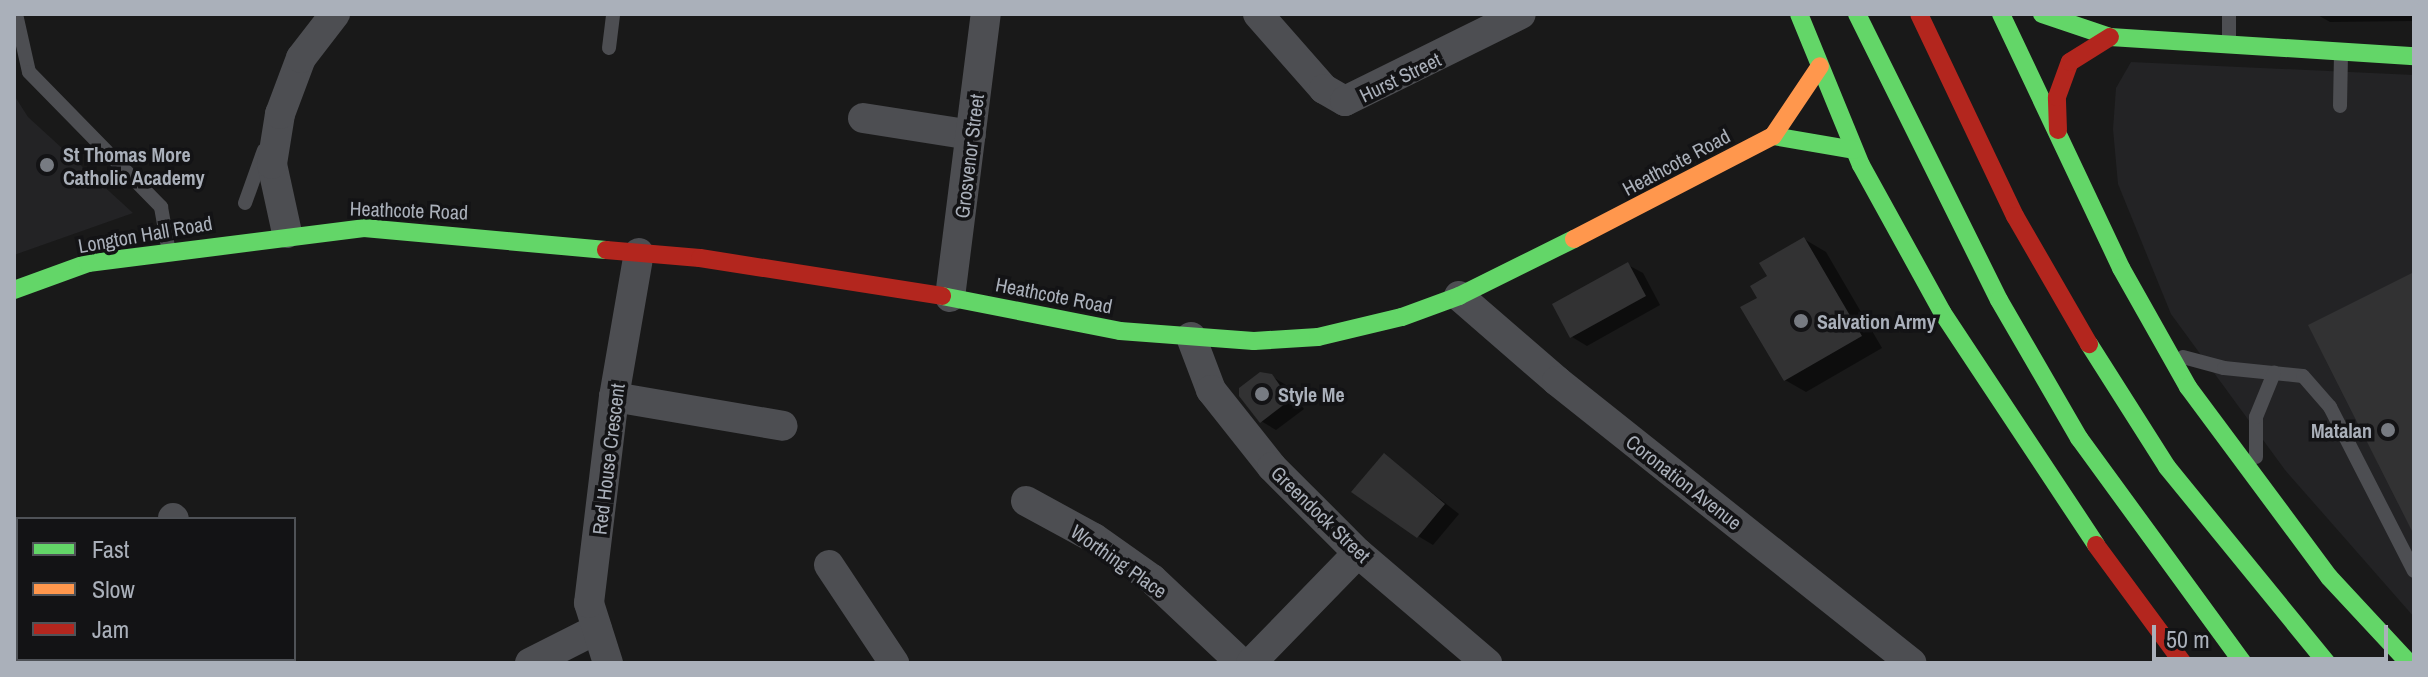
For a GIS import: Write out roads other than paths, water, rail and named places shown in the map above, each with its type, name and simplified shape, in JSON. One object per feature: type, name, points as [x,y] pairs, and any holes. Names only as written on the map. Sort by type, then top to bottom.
[{"type":"main road","points":[[1799,14],[1854,150],[1950,324],[2064,501],[2183,663]]},
{"type":"main road","points":[[1857,14],[1999,300],[2079,438],[2243,663]]},
{"type":"main road","points":[[1919,14],[2015,216],[2073,319],[2167,467],[2327,663]]},
{"type":"main road","points":[[2001,14],[2121,268],[2167,351],[2329,577],[2409,663]]},
{"type":"main road","points":[[2042,14],[2110,37],[2229,46],[2374,51],[2414,56]]},
{"type":"main road","points":[[2058,130],[2057,97],[2070,62],[2110,37]]},
{"type":"main road","points":[[2374,51],[2414,41]]},
{"type":"main road","name":"Heathcote Road","points":[[287,233],[408,230],[639,253],[950,297],[1120,331],[1254,341],[1318,337],[1402,317],[1459,296],[1773,136],[1820,66]]},
{"type":"main road","points":[[1773,136],[1854,150]]},
{"type":"main road","name":"Longton Hall Road","points":[[14,290],[88,263],[287,233]]},
{"type":"street","points":[[287,233],[272,164],[280,114],[301,58],[335,14]]},
{"type":"street","name":"Grosvenor Street","points":[[950,297],[986,14]]},
{"type":"street","name":"Hurst Street","points":[[1258,14],[1324,89],[1345,101],[1521,14]]},
{"type":"street","points":[[863,118],[971,135]]},
{"type":"street","name":"Red House Crescent","points":[[608,663],[589,603],[614,397],[639,253]]},
{"type":"street","name":"Coronation Avenue","points":[[1459,296],[1557,381],[1912,663]]},
{"type":"street","name":"Greendock Street","points":[[1191,337],[1211,390],[1272,467],[1358,553],[1487,663]]},
{"type":"street","points":[[614,397],[783,426]]},
{"type":"street","name":"Worthing Place","points":[[1026,501],[1094,538],[1152,579],[1241,663]]},
{"type":"street","points":[[1251,663],[1358,553]]},
{"type":"street","points":[[829,565],[894,663]]},
{"type":"street","points":[[530,663],[597,629]]},
{"type":"lane","points":[[16,14],[29,72],[161,207],[168,249]]},
{"type":"lane","points":[[609,48],[613,14]]},
{"type":"lane","points":[[2229,14],[2229,46]]},
{"type":"lane","points":[[2340,106],[2342,51]]},
{"type":"lane","points":[[245,203],[280,114]]},
{"type":"lane","points":[[2167,351],[2224,368],[2303,376],[2330,407],[2414,571]]},
{"type":"lane","points":[[2260,484],[2256,417],[2274,373]]},
{"type":"place","name":"St Thomas More Catholic Academy","points":[[47,165]]},
{"type":"place","name":"Salvation Army","points":[[1801,321]]},
{"type":"place","name":"Style Me","points":[[1262,394]]},
{"type":"place","name":"Matalan","points":[[2388,430]]}]
